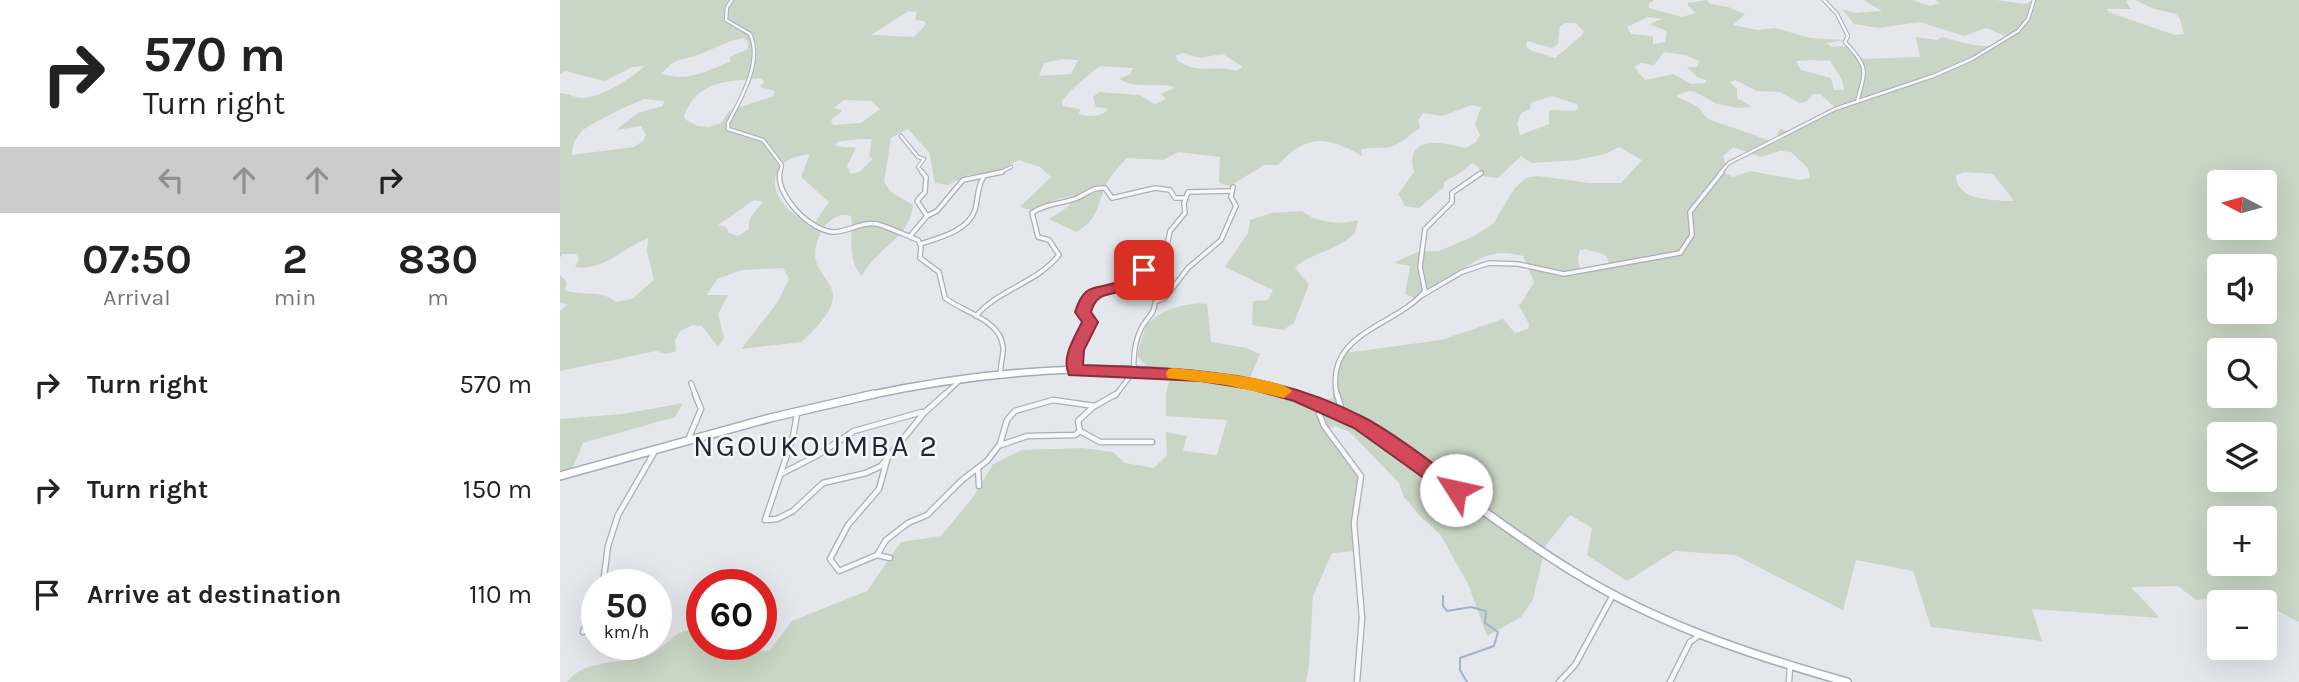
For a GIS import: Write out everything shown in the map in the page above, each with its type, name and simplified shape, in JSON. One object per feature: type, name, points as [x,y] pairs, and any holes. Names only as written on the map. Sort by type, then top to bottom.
[{"type":"main road","points":[[560,476],[797,412],[874,394],[960,380],[1074,371],[1134,371],[1251,383],[1342,413],[1397,448],[1543,552],[1613,595],[1656,617],[1790,666],[1847,682]]},
{"type":"street","points":[[732,0],[727,7],[726,20],[750,34],[755,47],[752,71],[728,122],[728,129],[766,142],[782,165],[779,177],[789,200],[811,225],[833,232],[874,223],[909,236],[920,244]]},
{"type":"street","points":[[1824,0],[1839,19],[1847,36],[1847,47],[1863,62],[1864,75],[1857,102]]},
{"type":"street","points":[[1342,413],[1335,372],[1340,359],[1373,328],[1464,270],[1491,263],[1514,264],[1576,275],[1605,267],[1642,263],[1658,256],[1676,255],[1683,251],[1692,235],[1689,219],[1697,200],[1729,163],[1835,109],[1972,59],[2018,30],[2028,19],[2034,0]]},
{"type":"street","points":[[901,136],[918,156],[924,159],[918,167],[926,177],[925,192],[917,201],[927,216]]},
{"type":"street","points":[[909,236],[927,216],[937,211],[963,180],[1004,173],[1011,167]]},
{"type":"street","points":[[1421,296],[1425,291],[1420,281],[1419,262],[1426,242],[1425,229],[1452,202],[1452,193],[1481,173]]},
{"type":"street","points":[[920,244],[954,232],[972,216],[978,184],[982,178]]},
{"type":"street","points":[[976,316],[987,305],[1039,276],[1059,255],[1049,240],[1038,237],[1031,218],[1040,208],[1063,199],[1078,198],[1097,187],[1105,188],[1112,198],[1138,190],[1161,188],[1170,190],[1175,198],[1185,198]]},
{"type":"street","points":[[1074,371],[1076,350],[1090,322],[1083,312],[1087,301],[1098,290],[1122,286],[1166,251],[1170,231],[1185,213],[1185,198],[1192,190],[1232,189],[1231,197],[1237,206],[1221,240],[1208,254],[1188,268],[1165,298],[1154,302],[1155,309],[1141,328],[1137,340],[1133,356],[1134,371],[1115,396],[1095,406],[1078,421],[1080,431],[1100,442],[1152,442]]},
{"type":"street","points":[[920,244],[920,258],[939,272],[945,298],[988,321],[1001,340],[1004,350],[998,366],[1001,375]]},
{"type":"street","points":[[797,412],[794,419],[795,431],[765,520],[777,519],[793,511],[823,483],[866,473],[887,460],[927,410],[960,380]]},
{"type":"street","points":[[687,442],[701,409],[691,383]]},
{"type":"street","points":[[996,450],[1007,420],[1015,411],[1053,400],[1095,406]]},
{"type":"street","points":[[1326,407],[1319,413],[1320,423],[1349,455],[1362,476],[1354,523],[1362,618],[1357,682]]},
{"type":"street","points":[[780,474],[816,456],[854,431],[905,419],[927,410]]},
{"type":"street","points":[[877,555],[886,540],[908,523],[927,515],[1003,443],[1027,436],[1069,437],[1080,431]]},
{"type":"street","points":[[605,569],[608,546],[618,515],[655,451]]},
{"type":"street","points":[[887,460],[880,489],[849,525],[830,559],[839,571],[877,555],[890,558]]},
{"type":"street","points":[[978,468],[979,486]]},
{"type":"street","points":[[1559,682],[1574,665],[1613,595]]},
{"type":"street","points":[[1670,682],[1690,642],[1700,635]]},
{"type":"street","points":[[1789,682],[1790,666]]},
{"type":"green space","points":[[560,0],[1655,0],[1649,3],[1649,8],[1682,17],[1696,13],[1688,3],[1707,0],[1710,4],[1745,14],[1733,25],[1757,30],[1775,28],[1810,38],[1845,40],[1826,43],[1832,47],[1845,46],[1860,59],[1920,57],[1916,37],[1937,40],[1942,37],[1985,46],[1994,45],[2007,37],[1986,28],[1964,36],[1920,22],[1878,28],[1854,24],[1842,9],[1856,13],[1882,11],[1863,0],[1912,0],[1930,6],[1940,3],[1935,0],[1996,0],[2025,4],[2034,0],[2128,0],[2126,2],[2131,9],[2107,9],[2108,12],[2175,35],[2184,34],[2176,14],[2154,9],[2135,0],[2299,0],[2299,622],[2277,611],[2277,590],[2207,590],[2207,599],[2196,600],[2178,586],[2131,587],[2160,618],[2032,609],[2042,641],[1931,627],[1913,571],[1856,560],[1843,610],[1735,555],[1675,551],[1627,581],[1587,555],[1592,528],[1570,515],[1546,545],[1533,599],[1521,617],[1487,636],[1468,584],[1440,534],[1404,497],[1399,483],[1350,432],[1335,426],[1329,429],[1363,479],[1355,515],[1356,551],[1332,553],[1313,596],[1306,682],[567,682],[575,674],[596,665],[627,660],[672,660],[672,639],[686,631],[686,660],[777,660],[777,641],[792,621],[867,591],[901,542],[941,536],[973,497],[993,464],[1022,450],[1083,448],[1113,452],[1125,463],[1154,468],[1167,455],[1166,432],[1187,436],[1183,451],[1217,455],[1227,420],[1166,416],[1166,394],[1172,370],[1147,367],[1137,355],[1150,321],[1173,308],[1207,304],[1211,342],[1246,348],[1260,354],[1249,380],[1322,400],[1333,398],[1335,364],[1345,353],[1441,340],[1503,319],[1515,333],[1528,329],[1529,324],[1519,306],[1534,282],[1523,256],[1502,253],[1477,260],[1414,298],[1405,294],[1410,266],[1394,263],[1417,252],[1439,251],[1472,237],[1493,224],[1514,189],[1526,178],[1538,176],[1589,183],[1621,183],[1642,160],[1619,147],[1605,154],[1577,160],[1531,163],[1521,156],[1498,178],[1483,176],[1472,163],[1444,182],[1444,187],[1419,208],[1405,206],[1398,194],[1414,172],[1412,160],[1420,146],[1437,143],[1466,148],[1476,142],[1480,135],[1475,125],[1481,107],[1472,105],[1442,116],[1423,113],[1418,120],[1420,128],[1406,139],[1390,147],[1361,150],[1362,156],[1338,144],[1318,141],[1308,143],[1298,147],[1278,165],[1264,165],[1230,186],[1219,183],[1220,157],[1178,152],[1163,160],[1127,158],[1108,181],[1093,218],[1076,232],[1049,219],[1069,206],[1073,196],[1057,199],[1031,210],[1020,207],[1051,177],[1040,167],[1019,160],[992,174],[968,175],[948,185],[935,183],[929,152],[908,129],[891,138],[884,182],[891,192],[913,205],[911,217],[900,234],[876,257],[862,276],[852,255],[851,216],[835,217],[828,223],[818,238],[815,256],[833,293],[832,304],[816,328],[801,342],[741,349],[777,303],[789,279],[783,268],[742,270],[717,279],[707,295],[728,295],[718,314],[724,338],[718,347],[702,326],[693,325],[680,331],[675,341],[676,351],[666,354],[656,351],[560,371],[560,311],[568,304],[560,303],[560,275],[567,282],[565,290],[598,294],[616,302],[632,299],[654,280],[647,252],[648,238],[595,266],[575,267],[579,259],[576,254],[562,254],[560,258],[560,93],[581,98],[597,95],[624,82],[645,66],[632,67],[605,81],[565,71],[560,74]],"holes":[[[909,11],[917,12],[915,20],[924,21],[926,24],[914,37],[871,35]],[[1648,17],[1663,19],[1649,24],[1667,31],[1665,42],[1653,44],[1653,36],[1631,34],[1627,27]],[[1575,23],[1584,31],[1555,58],[1530,50],[1526,46],[1527,41],[1552,48],[1558,44],[1560,26]],[[743,38],[748,41],[748,49],[730,57],[730,62],[705,72],[680,77],[661,74],[676,61]],[[1664,52],[1685,55],[1699,61],[1697,67],[1687,67],[1697,77],[1706,80],[1706,83],[1691,84],[1673,74],[1645,80],[1634,67],[1641,63],[1654,65]],[[1184,53],[1199,58],[1223,54],[1243,67],[1236,71],[1200,69],[1177,60],[1176,55]],[[1064,59],[1078,60],[1071,74],[1039,76],[1044,63]],[[1796,61],[1830,61],[1842,80],[1844,90],[1834,90],[1831,78],[1801,70]],[[1100,66],[1133,68],[1130,74],[1119,79],[1126,82],[1176,87],[1161,94],[1166,99],[1155,104],[1140,95],[1099,92],[1093,97],[1096,107],[1107,110],[1098,115],[1079,114],[1080,109],[1063,106],[1062,101],[1071,91]],[[762,78],[764,82],[760,87],[775,91],[773,96],[729,111],[721,123],[709,127],[698,126],[686,120],[684,116],[690,104],[706,88],[727,82]],[[1735,80],[1757,91],[1780,92],[1799,103],[1806,102],[1813,94],[1820,94],[1836,108],[1791,132],[1780,129],[1775,140],[1771,141],[1708,119],[1698,107],[1676,96],[1688,91],[1695,92],[1717,104],[1739,108],[1752,107],[1737,98],[1737,89],[1730,82]],[[1552,96],[1577,104],[1578,109],[1549,110],[1549,124],[1520,135],[1517,124],[1521,113],[1530,109],[1531,103]],[[645,99],[664,101],[663,106],[638,113],[616,130],[641,126],[646,135],[643,141],[634,147],[572,155],[574,142],[582,131]],[[844,100],[872,101],[880,109],[861,123],[833,125],[831,120],[841,112],[834,108]],[[872,139],[869,156],[873,159],[859,172],[851,174],[847,166],[856,148],[835,146],[837,142]],[[1733,147],[1761,157],[1780,151],[1791,152],[1808,168],[1810,178],[1800,180],[1750,171],[1733,177],[1722,172],[1726,166],[1723,156]],[[810,154],[801,177],[829,202],[811,228],[788,209],[777,192],[776,175],[785,163]],[[1965,172],[1993,174],[2014,201],[1978,198],[1969,195],[1958,184],[1956,175]],[[754,200],[763,202],[751,218],[749,229],[738,236],[729,233],[726,227],[718,225]],[[1586,249],[1605,255],[1612,267],[1580,271],[1580,250]]]},
{"type":"green space","points":[[1302,211],[1329,222],[1358,220],[1355,233],[1295,268],[1309,284],[1294,323],[1283,330],[1252,325],[1253,301],[1268,300],[1273,290],[1225,267],[1248,233],[1250,220],[1272,213]]},
{"type":"green space","points":[[683,403],[675,417],[583,443],[572,469],[560,472],[560,419],[623,414]]},
{"type":"waterway","points":[[1443,596],[1443,606],[1447,611],[1471,607],[1486,611],[1485,623],[1498,632],[1494,646],[1460,658],[1460,670],[1467,682]]},
{"type":"slow traffic","points":[[1174,374],[1226,379],[1284,391]]},
{"type":"district","name":"NGOUKOUMBA 2","points":[[816,446]]},
{"type":"route","points":[[1144,270],[1122,286],[1098,290],[1087,301],[1083,312],[1090,322],[1076,350],[1074,371],[1134,371],[1201,376],[1251,383],[1299,396],[1360,423],[1456,490]]}]
